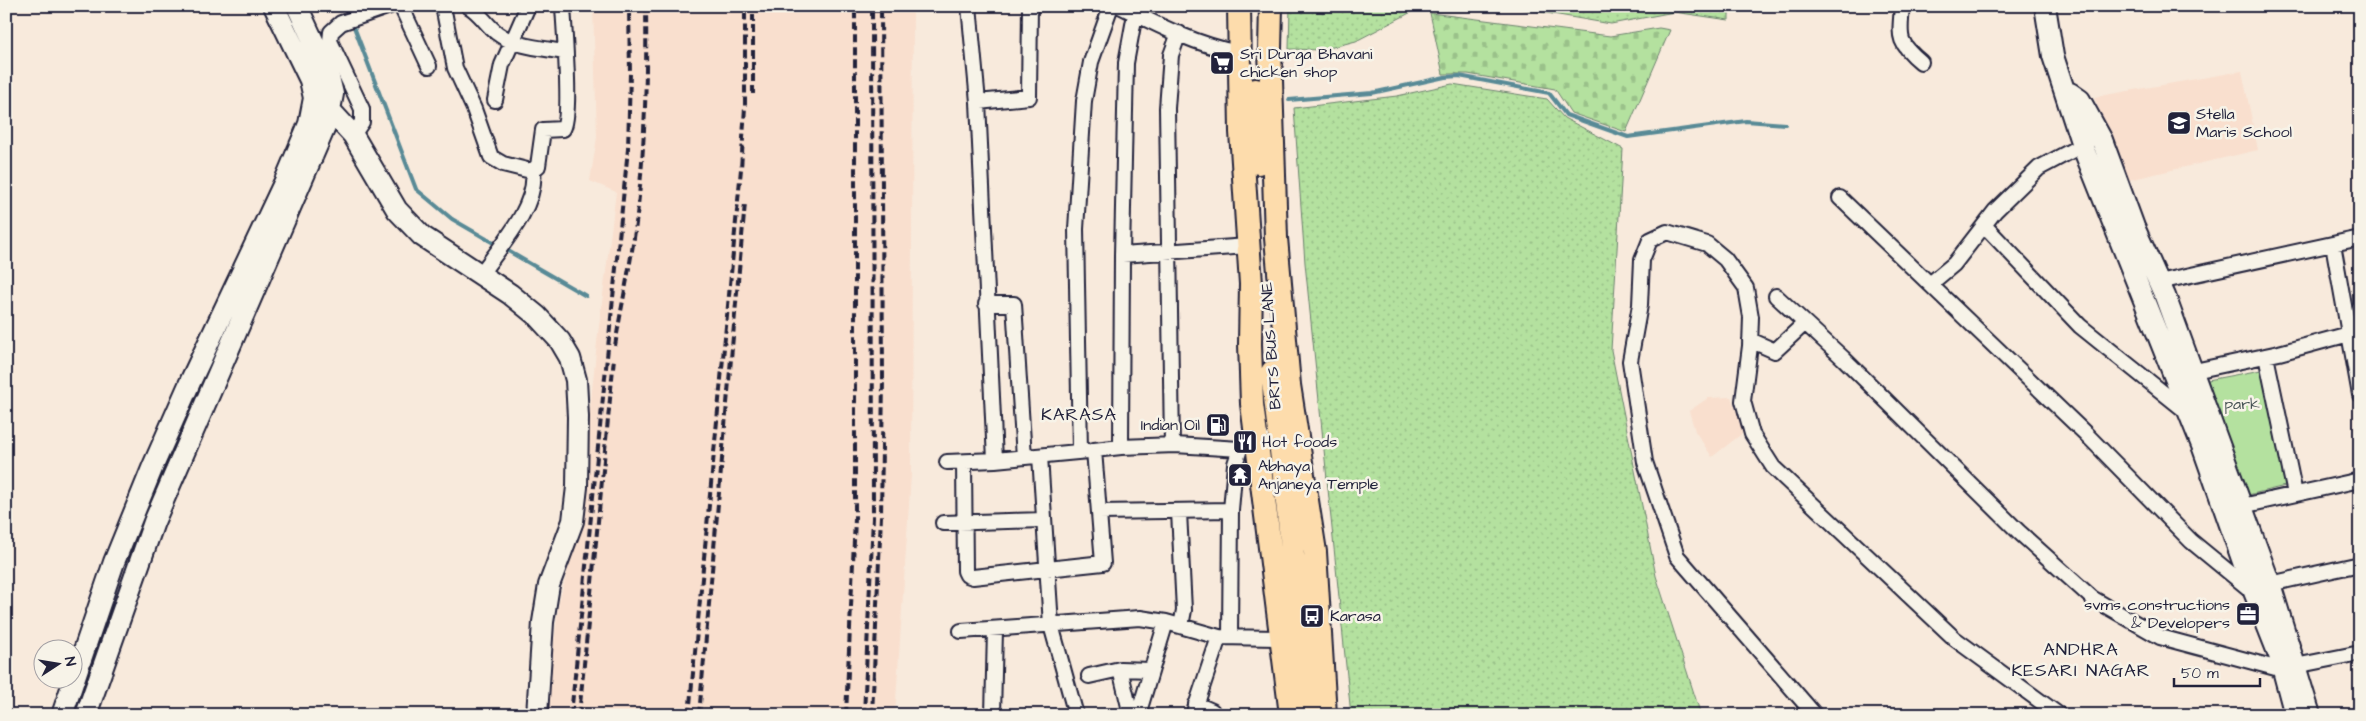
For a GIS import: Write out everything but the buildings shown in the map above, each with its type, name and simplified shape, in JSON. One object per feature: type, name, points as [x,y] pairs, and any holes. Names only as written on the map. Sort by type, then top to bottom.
[{"type":"main road","points":[[1239,6],[1241,132],[1251,284],[1248,443],[1283,638],[1292,715]]},
{"type":"main road","name":"BRTS BUS LANE","points":[[1256,6],[1257,139],[1271,362],[1287,433],[1309,715]]},
{"type":"main road","points":[[1271,6],[1270,54],[1276,238],[1289,385],[1287,433],[1315,552],[1326,715]]},
{"type":"street","points":[[62,715],[114,562],[153,466],[190,380],[285,181],[309,124],[314,98],[310,80],[274,6]]},
{"type":"street","points":[[86,715],[154,522],[330,110],[333,94],[328,74],[297,6]]},
{"type":"street","points":[[353,135],[362,122],[362,109],[330,41],[331,32],[341,23],[390,6]]},
{"type":"street","points":[[401,6],[429,66]]},
{"type":"street","points":[[443,6],[455,68],[474,109],[491,157],[503,164],[533,171]]},
{"type":"street","points":[[468,6],[476,11],[497,34],[513,41],[565,52]]},
{"type":"street","points":[[495,100],[502,65],[528,6]]},
{"type":"street","points":[[533,171],[538,166],[543,130],[562,129],[566,123],[568,98],[563,6]]},
{"type":"street","points":[[969,6],[978,102],[994,460]]},
{"type":"street","points":[[978,102],[1029,97],[1030,6]]},
{"type":"street","points":[[1902,6],[1900,38],[1910,53],[1921,62]]},
{"type":"street","points":[[2045,6],[2053,56],[2082,145],[2183,374],[2262,588],[2279,655],[2289,668],[2310,715]]},
{"type":"street","points":[[1123,8],[1179,34],[1239,53]]},
{"type":"street","points":[[1121,447],[1126,63],[1123,8]]},
{"type":"street","points":[[964,462],[967,575],[973,577],[1103,563],[1099,512],[1087,451],[1076,230],[1083,110],[1091,62],[1123,8]]},
{"type":"street","points":[[1172,445],[1167,108],[1171,55],[1179,34]]},
{"type":"street","points":[[2065,88],[2080,100],[2100,137],[2134,227],[2159,282],[2183,374],[2187,412],[2233,508]]},
{"type":"street","points":[[330,110],[353,135],[397,210],[422,236],[537,316],[560,341],[570,358],[576,380],[578,417],[577,487],[573,521],[549,585],[544,622],[537,715]]},
{"type":"street","points":[[1930,284],[1954,264],[1995,211],[2039,168],[2100,137]]},
{"type":"street","points":[[480,275],[519,220],[527,203],[534,179],[533,171]]},
{"type":"street","points":[[1840,198],[2086,434],[2191,541],[2262,588],[2360,564]]},
{"type":"street","points":[[1984,225],[2080,326],[2187,412]]},
{"type":"street","points":[[1815,715],[1677,556],[1645,462],[1630,361],[1640,305],[1642,260],[1650,240],[1667,232],[1707,244],[1725,259],[1746,288],[1751,317],[1743,401],[1752,434],[1774,467],[1955,638],[2059,715]]},
{"type":"street","points":[[2159,282],[2360,238]]},
{"type":"street","points":[[2333,244],[2360,395]]},
{"type":"street","points":[[1122,255],[1248,246]]},
{"type":"street","points":[[1776,296],[2020,532],[2092,598],[2160,637],[2289,668],[2360,653]]},
{"type":"street","points":[[986,304],[1014,304],[1024,457]]},
{"type":"street","points":[[1750,340],[1775,351],[1805,323]]},
{"type":"street","points":[[2183,374],[2266,356],[2349,334]]},
{"type":"street","points":[[2266,356],[2295,494]]},
{"type":"street","points":[[947,462],[994,460],[1121,447],[1248,443],[1287,433]]},
{"type":"street","points":[[1203,710],[1231,637],[1231,510],[1234,464],[1248,443]]},
{"type":"street","points":[[1040,456],[1049,568],[1051,625],[1076,715]]},
{"type":"street","points":[[2233,508],[2360,480]]},
{"type":"street","points":[[1099,512],[1231,510]]},
{"type":"street","points":[[1179,512],[1184,610],[1181,626]]},
{"type":"street","points":[[943,522],[1044,520]]},
{"type":"street","points":[[961,631],[1140,618],[1231,637],[1283,638]]},
{"type":"street","points":[[1138,715],[1166,622]]},
{"type":"street","points":[[993,715],[995,630]]},
{"type":"street","points":[[2289,668],[2295,715]]},
{"type":"street","points":[[1089,676],[1120,669],[1151,670]]},
{"type":"street","points":[[1120,669],[1132,715]]},
{"type":"shaded area","points":[[593,6],[913,6],[911,475],[895,715],[545,715],[559,602],[577,536],[597,342],[616,192],[590,181],[597,137]]},
{"type":"shaded area","name":"Stella Maris School","points":[[2242,71],[2258,150],[2129,180],[2094,97]]},
{"type":"shaded area","points":[[1731,397],[1744,432],[1712,457],[1695,431],[1689,411],[1708,398]]},
{"type":"green space","points":[[1290,6],[1423,6],[1356,41],[1321,50],[1289,49]]},
{"type":"green space","points":[[1506,6],[1729,6],[1729,20],[1674,12],[1611,24]]},
{"type":"green space","points":[[1430,13],[1610,36],[1659,28],[1670,30],[1626,132],[1571,113],[1555,89],[1468,74],[1443,74]]},
{"type":"green space","points":[[1452,84],[1547,99],[1564,118],[1623,149],[1611,350],[1656,576],[1701,715],[1351,715],[1305,263],[1294,108],[1397,96]]},
{"type":"green space","name":"park","points":[[2261,370],[2285,486],[2248,495],[2243,493],[2232,466],[2208,380]]},
{"type":"waterway","points":[[346,6],[416,189],[452,219],[497,245]]},
{"type":"waterway","points":[[1289,100],[1372,93],[1445,77],[1459,76],[1549,93],[1566,115],[1628,137],[1746,121],[1785,124]]},
{"type":"waterway","points":[[503,248],[586,296]]},
{"type":"railway","points":[[571,715],[628,149],[629,6]]},
{"type":"railway","points":[[615,346],[640,189],[645,110],[646,6]]},
{"type":"railway","points":[[689,715],[741,169],[745,107],[745,6]]},
{"type":"railway","points":[[753,6],[753,94]]},
{"type":"railway","points":[[846,715],[855,519],[855,6]]},
{"type":"railway","points":[[864,715],[873,518],[872,6]]},
{"type":"railway","points":[[872,715],[881,516],[883,379],[881,6]]},
{"type":"railway","points":[[699,715],[745,203]]},
{"type":"railway","points":[[579,715],[614,358]]},
{"type":"place","name":"Sri Durga Bhavani chicken shop","points":[[1222,63]]},
{"type":"place","name":"Stella Maris School","points":[[2179,123]]},
{"type":"place","name":"Indian Oil","points":[[1218,425]]},
{"type":"place","name":"Hot foods","points":[[1245,442]]},
{"type":"place","name":"Abhaya Anjaneya Temple","points":[[1240,475]]},
{"type":"place","name":"svms constructions & Developers","points":[[2248,614]]},
{"type":"place","name":"Karasa","points":[[1312,616]]},
{"type":"district","name":"KARASA","points":[[1079,414]]},
{"type":"district","name":"ANDHRA KESARI NAGAR","points":[[2081,660]]}]
